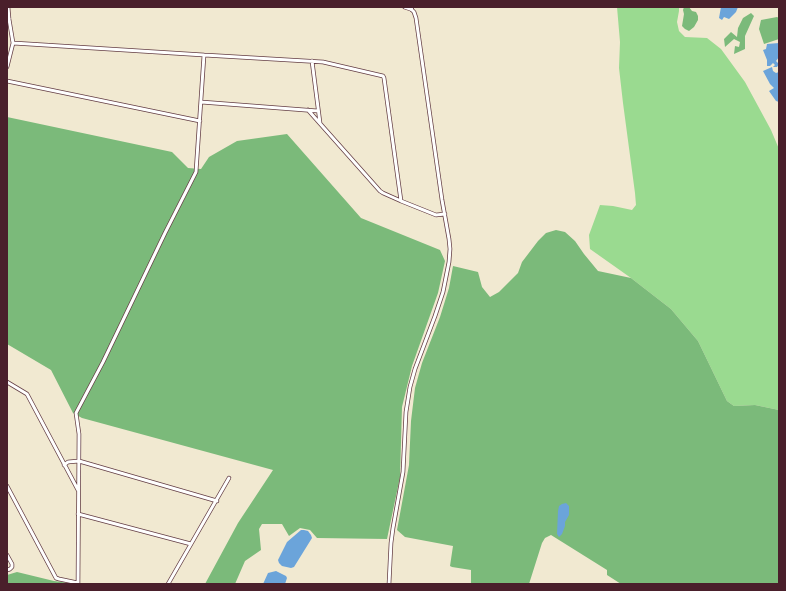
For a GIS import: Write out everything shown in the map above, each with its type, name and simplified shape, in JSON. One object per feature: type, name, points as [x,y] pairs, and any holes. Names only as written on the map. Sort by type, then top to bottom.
[{"type":"street","points":[[7,67],[13,42],[8,7]]},
{"type":"street","points":[[389,584],[391,543],[403,472],[406,412],[410,387],[442,292],[449,262],[450,249],[416,18],[411,8],[405,7]]},
{"type":"street","points":[[13,42],[312,61],[381,74],[384,78],[401,201]]},
{"type":"street","points":[[7,486],[56,578],[78,583],[79,461],[76,413],[195,175],[198,164],[204,55]]},
{"type":"street","points":[[312,61],[320,123]]},
{"type":"street","points":[[7,81],[200,121]]},
{"type":"street","points":[[201,102],[318,111]]},
{"type":"street","points":[[308,110],[380,191],[436,215],[445,214]]},
{"type":"street","points":[[7,382],[27,394],[78,491]]},
{"type":"street","points":[[64,465],[68,462],[79,461],[217,501]]},
{"type":"street","points":[[168,584],[229,478]]},
{"type":"street","points":[[78,514],[191,544]]},
{"type":"street","points":[[7,555],[12,567],[7,570]]},
{"type":"green space","points":[[617,7],[679,7],[677,22],[679,31],[685,37],[707,38],[721,49],[745,82],[771,130],[779,149],[779,410],[755,405],[734,406],[727,401],[698,341],[671,309],[590,249],[589,235],[600,205],[632,210],[636,205],[619,68],[620,42]]},
{"type":"green space","points":[[684,7],[689,7],[692,11],[696,12],[698,16],[698,20],[694,27],[689,31],[682,26]]},
{"type":"green space","points":[[751,13],[754,16],[745,36],[745,49],[734,54],[735,46],[739,47],[740,42],[734,39],[725,47],[724,39],[731,32],[737,37],[738,28],[743,18]]},
{"type":"green space","points":[[777,17],[779,18],[779,39],[764,44],[759,29],[761,20]]},
{"type":"green space","points":[[7,117],[172,152],[188,168],[201,169],[209,157],[237,141],[287,134],[361,218],[440,250],[445,261],[438,293],[412,366],[402,407],[400,477],[387,539],[317,538],[310,530],[300,528],[289,536],[282,524],[262,524],[259,529],[261,550],[245,561],[235,584],[205,584],[238,523],[273,470],[82,418],[73,413],[51,370],[7,344]]},
{"type":"green space","points":[[556,230],[565,232],[575,241],[598,271],[631,278],[671,309],[698,341],[727,401],[734,406],[755,405],[779,410],[779,584],[621,584],[607,575],[607,570],[551,535],[545,538],[542,543],[529,584],[471,584],[471,570],[450,566],[453,546],[405,537],[397,530],[409,465],[411,421],[415,388],[422,363],[440,317],[449,288],[453,266],[478,272],[482,287],[490,297],[499,292],[518,273],[522,262],[538,241],[546,233]]},
{"type":"green space","points":[[17,572],[70,584],[7,584],[7,575]]},
{"type":"water","points":[[721,7],[738,7],[736,12],[729,19],[724,17],[722,20],[719,18]]},
{"type":"water","points":[[779,43],[779,57],[776,61],[779,64],[777,67],[773,67],[775,65],[773,63],[770,66],[767,66],[767,60],[763,50],[766,49],[767,44]]},
{"type":"water","points":[[772,67],[773,71],[776,73],[779,72],[779,102],[776,101],[769,91],[774,88],[763,71]]},
{"type":"water","points":[[566,503],[569,506],[569,515],[565,522],[562,534],[559,537],[557,534],[559,506]]},
{"type":"water","points":[[301,530],[308,531],[312,538],[294,567],[291,568],[282,566],[278,560],[287,542]]},
{"type":"water","points":[[276,571],[286,576],[287,578],[285,584],[263,584],[268,573]]}]
